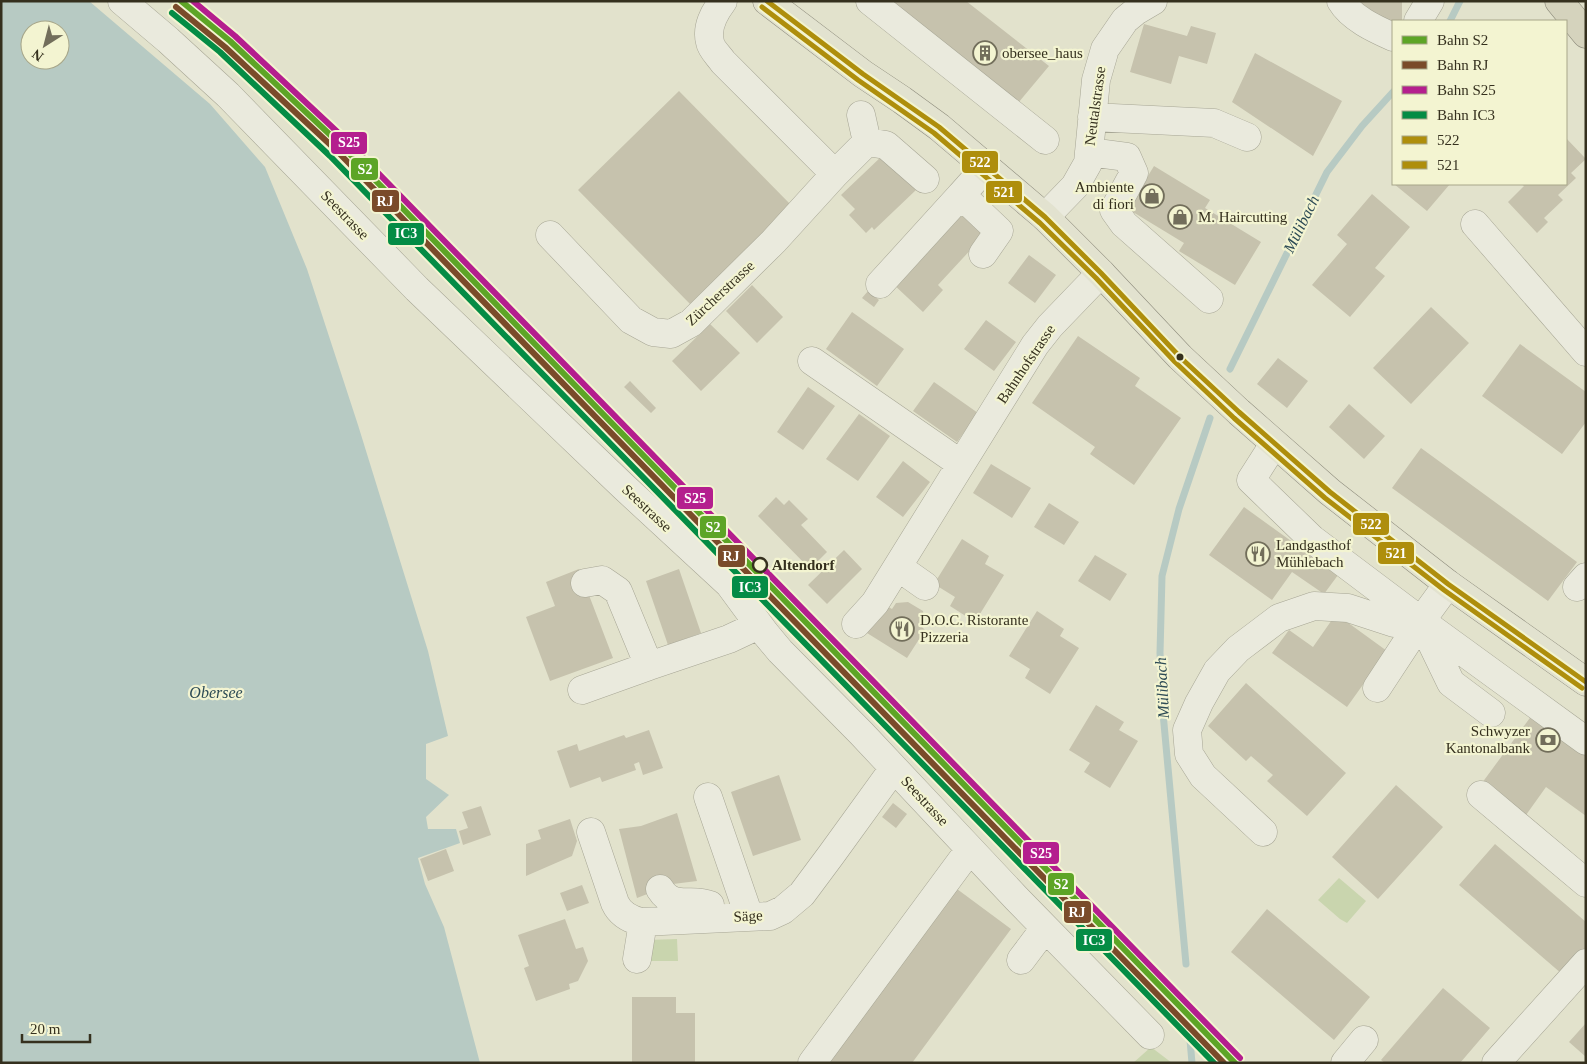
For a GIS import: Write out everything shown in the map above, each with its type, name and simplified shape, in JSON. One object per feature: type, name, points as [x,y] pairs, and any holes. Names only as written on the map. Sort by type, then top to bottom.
[{"type":"highway","points":[[1559,1],[1586,34]]},
{"type":"main road","points":[[767,1],[863,74],[939,127],[1045,217],[1180,357],[1274,444],[1330,492],[1448,584],[1586,682]]},
{"type":"street","name":"Seestrasse","points":[[122,1],[228,95],[417,289],[624,487],[730,584],[780,651],[894,768],[1044,928],[1150,1035]]},
{"type":"street","points":[[723,1],[716,10],[708,28],[710,43],[723,62],[835,174]]},
{"type":"street","points":[[870,1],[1045,140]]},
{"type":"street","name":"Neutalstrasse","points":[[1045,217],[1075,186],[1088,163],[1096,80],[1105,49],[1125,20],[1153,1]]},
{"type":"street","points":[[1341,1],[1346,9],[1392,36]]},
{"type":"street","points":[[1419,20],[1430,1]]},
{"type":"street","points":[[861,115],[866,142],[886,145],[925,179]]},
{"type":"street","points":[[1092,117],[1214,123],[1248,137]]},
{"type":"street","name":"Zürcherstrasse","points":[[550,235],[631,320],[653,332],[672,334],[691,323],[774,241],[866,142]]},
{"type":"street","points":[[1089,152],[1128,157],[1134,173],[1114,210],[1124,224],[1209,299]]},
{"type":"street","points":[[880,284],[986,167]]},
{"type":"street","points":[[961,194],[999,231],[983,254]]},
{"type":"street","points":[[1475,224],[1586,352]]},
{"type":"street","name":"Bahnhofstrasse","points":[[856,624],[875,603],[1035,345],[1050,326],[1101,273]]},
{"type":"street","points":[[812,361],[961,464]]},
{"type":"street","points":[[1274,444],[1251,480],[1312,539],[1586,741]]},
{"type":"street","points":[[898,567],[925,586]]},
{"type":"street","points":[[585,583],[602,580],[618,591],[649,666]]},
{"type":"street","points":[[1378,688],[1421,621],[1448,584]]},
{"type":"street","points":[[1263,832],[1203,776],[1189,754],[1187,730],[1199,703],[1217,671],[1238,649],[1279,618],[1314,606],[1348,608],[1394,623],[1421,621]]},
{"type":"street","points":[[1421,621],[1451,683],[1491,713]]},
{"type":"street","points":[[582,690],[729,639],[759,625]]},
{"type":"street","name":"Säge","points":[[591,832],[619,911],[633,920],[643,922],[770,916],[784,910],[802,894],[894,768]]},
{"type":"street","points":[[1482,795],[1586,883]]},
{"type":"street","points":[[708,797],[749,916]]},
{"type":"street","points":[[812,1063],[970,849]]},
{"type":"street","points":[[660,889],[666,898],[677,902],[702,902],[714,907],[719,918]]},
{"type":"street","points":[[637,959],[643,922]]},
{"type":"street","points":[[1021,960],[1044,928]]},
{"type":"street","points":[[1496,1063],[1586,963]]},
{"type":"street","points":[[1345,1063],[1364,1040]]},
{"type":"green space","points":[[1339,878],[1366,901],[1347,923],[1318,900]]},
{"type":"green space","points":[[677,939],[678,961],[645,961],[648,940]]},
{"type":"green space","points":[[1151,1047],[1172,1063],[1133,1063]]},
{"type":"water","name":"Obersee","points":[[1,1],[89,1],[210,104],[265,167],[307,269],[358,425],[428,651],[448,736],[426,744],[426,779],[449,795],[426,817],[428,829],[456,829],[460,843],[418,858],[425,884],[444,927],[480,1063],[1,1063]]},
{"type":"building","name":"obersee_haus","points":[[869,1],[966,1],[1049,66],[1013,109]]},
{"type":"building","points":[[1360,1],[1402,1],[1402,20],[1377,20]]},
{"type":"building","points":[[1144,24],[1187,36],[1191,26],[1216,33],[1207,64],[1179,56],[1171,84],[1130,72]]},
{"type":"building","points":[[1255,53],[1342,101],[1313,156],[1232,102]]},
{"type":"building","points":[[679,91],[791,205],[690,304],[578,190]]},
{"type":"building","points":[[1567,139],[1586,159],[1571,173],[1576,178],[1558,195],[1563,200],[1544,218],[1548,222],[1537,233],[1508,202],[1524,186],[1522,185],[1567,185]]},
{"type":"building","points":[[883,155],[916,190],[874,230],[872,227],[866,233],[849,215],[855,209],[841,195]]},
{"type":"building","points":[[1154,166],[1210,200],[1205,208],[1261,242],[1235,285],[1179,251],[1184,243],[1128,209]]},
{"type":"building","points":[[1395,185],[1449,185],[1427,211]]},
{"type":"building","points":[[1372,194],[1410,227],[1375,268],[1385,276],[1350,317],[1312,285],[1347,244],[1337,235]]},
{"type":"building","points":[[961,209],[987,232],[938,285],[943,290],[923,312],[892,283]]},
{"type":"building","points":[[1029,255],[1056,275],[1035,303],[1008,283]]},
{"type":"building","points":[[752,285],[783,317],[757,343],[726,311]]},
{"type":"building","points":[[868,291],[879,300],[874,307],[862,298]]},
{"type":"building","points":[[1431,307],[1469,343],[1411,404],[1373,368]]},
{"type":"building","points":[[852,312],[904,349],[877,386],[826,349]]},
{"type":"building","points":[[986,320],[1016,342],[994,371],[964,349]]},
{"type":"building","points":[[710,324],[740,353],[701,391],[672,361]]},
{"type":"building","points":[[1078,336],[1140,378],[1135,386],[1181,418],[1134,485],[1090,454],[1095,447],[1032,403]]},
{"type":"building","points":[[1520,344],[1586,392],[1586,422],[1562,454],[1482,396]]},
{"type":"building","points":[[1278,358],[1308,381],[1287,408],[1257,384]]},
{"type":"building","points":[[630,381],[656,408],[651,413],[624,387]]},
{"type":"building","points":[[934,382],[978,413],[957,442],[913,411]]},
{"type":"building","points":[[808,387],[835,406],[803,450],[777,432]]},
{"type":"building","points":[[1349,404],[1385,436],[1364,459],[1329,427]]},
{"type":"building","points":[[859,414],[890,436],[858,481],[826,459]]},
{"type":"building","points":[[1421,448],[1577,562],[1548,601],[1392,488]]},
{"type":"building","points":[[903,461],[930,482],[903,517],[876,497]]},
{"type":"building","points":[[991,464],[1031,488],[1012,518],[973,493]]},
{"type":"building","points":[[776,497],[784,505],[789,500],[808,519],[801,525],[827,552],[810,569],[758,516]]},
{"type":"building","points":[[1049,503],[1079,522],[1064,545],[1034,527]]},
{"type":"building","points":[[1244,507],[1338,575],[1324,594],[1292,572],[1272,600],[1209,555]]},
{"type":"building","points":[[962,539],[989,556],[985,564],[1004,575],[975,622],[950,606],[955,597],[934,584]]},
{"type":"building","points":[[844,550],[862,569],[827,604],[808,585]]},
{"type":"building","points":[[1095,555],[1127,574],[1110,601],[1078,581]]},
{"type":"building","points":[[579,569],[613,658],[550,681],[526,617],[555,606],[546,582]]},
{"type":"building","points":[[679,569],[701,633],[668,645],[646,581]]},
{"type":"building","points":[[908,602],[923,611],[925,624],[922,627],[925,630],[907,658],[867,633],[885,605],[892,609],[896,603]]},
{"type":"building","points":[[1037,611],[1064,629],[1060,636],[1079,648],[1050,694],[1025,678],[1030,669],[1009,656]]},
{"type":"building","points":[[1336,614],[1387,651],[1347,707],[1272,653],[1289,630],[1313,647]]},
{"type":"building","points":[[1246,683],[1346,773],[1307,816],[1267,781],[1273,775],[1251,756],[1246,761],[1208,726]]},
{"type":"building","points":[[1096,705],[1124,722],[1119,730],[1138,741],[1110,788],[1084,772],[1090,763],[1069,750]]},
{"type":"building","points":[[1532,715],[1586,754],[1586,816],[1546,787],[1526,815],[1482,783]]},
{"type":"building","points":[[649,730],[663,768],[643,775],[639,762],[634,764],[636,770],[602,782],[600,777],[570,788],[557,751],[577,744],[579,751],[624,735],[626,738]]},
{"type":"building","points":[[779,775],[801,840],[753,856],[731,792]]},
{"type":"building","points":[[1396,785],[1443,827],[1378,899],[1332,857]]},
{"type":"building","points":[[893,803],[907,814],[896,828],[882,817]]},
{"type":"building","points":[[481,806],[491,835],[463,845],[459,831],[468,828],[462,812]]},
{"type":"building","points":[[677,813],[697,881],[673,884],[637,898],[619,829],[641,826]]},
{"type":"building","points":[[570,819],[577,841],[572,856],[526,876],[526,844],[541,839],[538,830]]},
{"type":"building","points":[[1495,844],[1586,922],[1586,947],[1562,974],[1459,885]]},
{"type":"building","points":[[446,849],[454,871],[428,881],[420,859]]},
{"type":"building","points":[[582,885],[589,903],[567,911],[560,893]]},
{"type":"building","points":[[957,889],[1011,929],[912,1063],[828,1063]]},
{"type":"building","points":[[1267,909],[1370,997],[1334,1040],[1231,952]]},
{"type":"building","points":[[565,919],[576,949],[583,947],[588,961],[578,981],[569,984],[570,989],[536,1001],[524,968],[529,966],[518,935]]},
{"type":"building","points":[[1443,988],[1490,1028],[1460,1063],[1385,1063],[1381,1060]]},
{"type":"building","points":[[632,997],[676,997],[676,1013],[695,1013],[695,1063],[632,1063]]},
{"type":"building","points":[[1586,1023],[1586,1057],[1569,1042]]},
{"type":"waterway","name":"Mülibach","points":[[1450,20],[1460,1]]},
{"type":"waterway","name":"Mülibach","points":[[1230,369],[1327,172],[1362,126],[1392,93]]},
{"type":"waterway","name":"Mülibach","points":[[1186,964],[1163,713],[1160,653],[1162,576],[1179,509],[1210,418]]},
{"type":"waterway","name":"Mülibach","points":[[1190,1040],[1192,1063]]},
{"type":"rail line","name":"S2","points":[[181,1],[230,41],[341,145],[1235,1063]]},
{"type":"rail line","name":"S25","points":[[193,1],[235,36],[346,140],[1240,1058]]},
{"type":"rail line","name":"RJ","points":[[176,7],[225,47],[336,150],[1224,1063]]},
{"type":"rail line","name":"IC3","points":[[172,13],[220,52],[330,156],[1214,1063]]},
{"type":"transit line","name":"522","points":[[767,1],[863,74],[939,127],[1045,217],[1180,357],[1330,492],[1448,584],[1586,682]]},
{"type":"transit line","name":"521","points":[[762,7],[858,80],[934,133],[1040,223],[1096,278],[1175,362],[1234,418],[1325,498],[1444,590],[1582,688]]},
{"type":"place","name":"obersee_haus","points":[[985,53]]},
{"type":"place","name":"Ambiente di fiori","points":[[1152,196]]},
{"type":"place","name":"M. Haircutting","points":[[1180,217]]},
{"type":"place","name":"Landgasthof Mühlebach","points":[[1258,554]]},
{"type":"place","name":"Altendorf","points":[[760,565]]},
{"type":"place","name":"D.O.C. Ristorante Pizzeria","points":[[902,629]]},
{"type":"place","name":"Schwyzer Kantonalbank","points":[[1548,740]]}]
